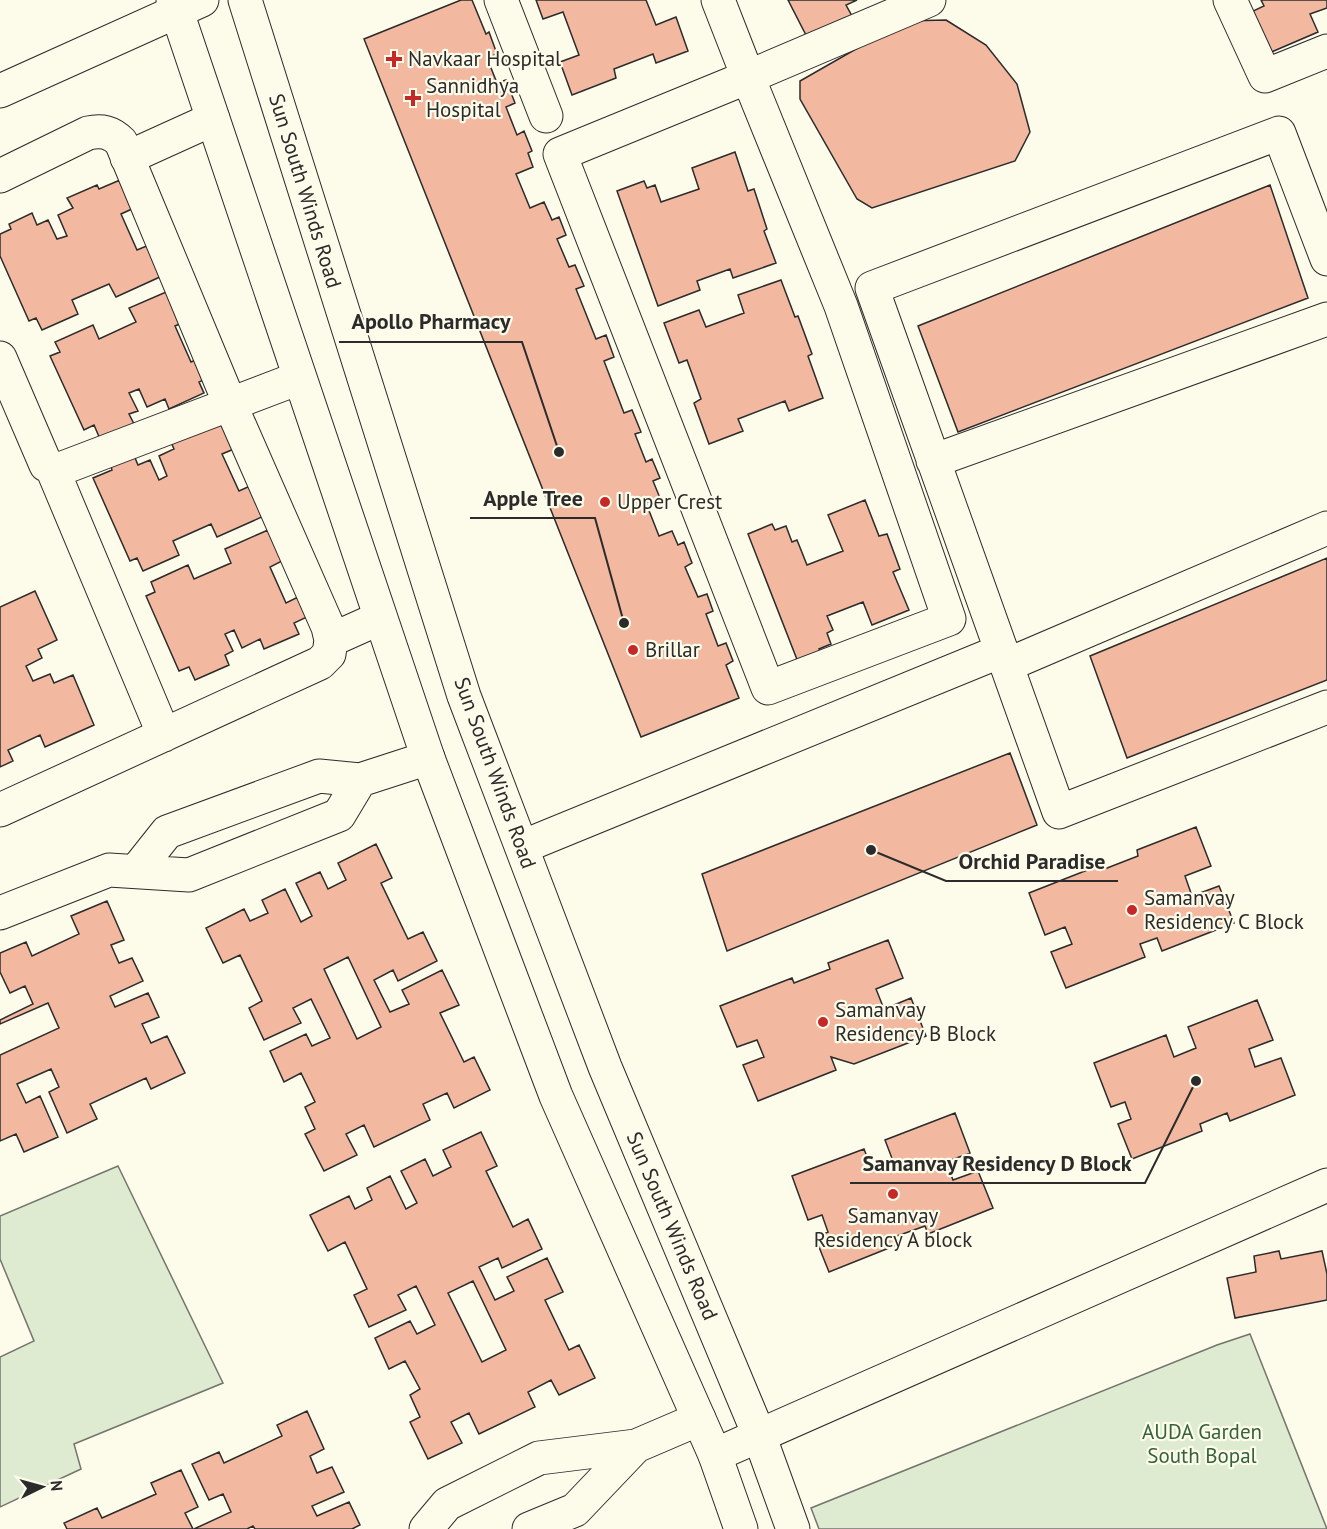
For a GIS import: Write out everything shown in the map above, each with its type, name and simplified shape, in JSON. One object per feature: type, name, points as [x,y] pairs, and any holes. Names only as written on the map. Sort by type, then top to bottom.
[{"type":"street","name":"Sun South Winds Road","points":[[245,0],[464,696],[605,1067],[759,1435],[793,1529]]},
{"type":"street","points":[[501,0],[546,116]]},
{"type":"street","points":[[718,0],[748,77],[841,306],[949,619],[768,688],[560,154],[748,77],[929,0]]},
{"type":"street","points":[[1230,0],[1265,76],[1327,51]]},
{"type":"street","points":[[0,91],[184,4],[213,119],[428,758],[556,1096],[715,1455],[741,1529]]},
{"type":"street","points":[[127,158],[213,119]]},
{"type":"street","points":[[0,176],[88,133],[103,131],[115,136],[121,142],[230,404],[328,627],[331,640],[329,654],[320,663],[0,810]]},
{"type":"street","points":[[1327,259],[1279,133],[872,288],[1059,812],[1327,707]]},
{"type":"street","points":[[933,461],[1327,319]]},
{"type":"street","points":[[0,358],[46,465],[52,468],[65,468],[299,378]]},
{"type":"street","points":[[52,468],[164,735]]},
{"type":"street","points":[[522,847],[1004,658],[1327,528]]},
{"type":"street","points":[[331,640],[380,618]]},
{"type":"street","points":[[136,871],[167,832],[319,776],[360,780],[428,758]]},
{"type":"street","points":[[0,913],[108,870],[189,875],[339,815],[360,780]]},
{"type":"street","points":[[715,1455],[1327,1185]]},
{"type":"street","points":[[426,1529],[447,1504],[539,1458],[636,1446],[699,1419]]},
{"type":"street","points":[[529,1529],[575,1510],[636,1446]]},
{"type":"green space","points":[[118,1166],[223,1383],[74,1444],[81,1469],[0,1507],[0,1357],[34,1341],[0,1259],[0,1216]]},
{"type":"green space","name":"AUDA Garden South Bopal","points":[[1250,1334],[1327,1529],[819,1529],[811,1508],[1217,1345]]},
{"type":"building","points":[[461,0],[472,0],[486,34],[489,32],[497,54],[487,58],[497,83],[506,80],[515,103],[506,107],[517,135],[524,131],[532,151],[528,153],[533,167],[516,174],[530,208],[544,202],[552,220],[559,217],[566,235],[557,239],[569,267],[575,265],[584,286],[576,289],[596,339],[606,335],[614,357],[604,361],[624,413],[632,410],[641,432],[635,434],[646,462],[652,459],[660,478],[653,481],[660,498],[646,503],[659,536],[672,531],[678,545],[684,542],[692,563],[685,567],[698,597],[707,594],[713,611],[706,614],[718,646],[726,643],[733,661],[726,665],[739,698],[641,737],[364,39]]},
{"type":"building","points":[[536,0],[646,0],[656,25],[676,17],[688,51],[656,63],[653,54],[614,69],[616,78],[572,95],[560,62],[579,55],[563,12],[543,19]]},
{"type":"building","points":[[788,0],[857,0],[846,5],[852,16],[808,39]]},
{"type":"building","points":[[1261,0],[1327,0],[1327,8],[1310,14],[1318,32],[1269,53],[1251,12],[1264,6]]},
{"type":"building","points":[[946,20],[986,45],[1017,84],[1030,132],[1015,161],[872,208],[857,199],[800,99],[800,81],[905,21]]},
{"type":"building","points":[[735,152],[748,191],[754,189],[767,229],[764,231],[776,263],[733,278],[730,269],[697,281],[700,290],[658,306],[617,191],[644,181],[647,188],[655,185],[661,202],[699,189],[692,168]]},
{"type":"building","points":[[120,180],[132,209],[121,214],[137,250],[149,245],[162,276],[116,297],[109,284],[72,300],[78,314],[42,330],[36,318],[29,321],[0,256],[0,234],[11,229],[9,224],[32,213],[37,225],[48,220],[57,239],[67,236],[58,215],[73,208],[67,198],[97,185],[99,189]]},
{"type":"building","points":[[1270,185],[1308,298],[958,432],[918,326]]},
{"type":"building","points":[[781,280],[812,354],[808,356],[823,398],[789,411],[785,401],[738,419],[743,431],[709,444],[694,403],[701,399],[687,360],[679,363],[664,323],[699,310],[706,327],[744,313],[738,295]]},
{"type":"building","points":[[173,289],[187,321],[175,326],[191,362],[203,357],[212,376],[199,382],[204,393],[169,409],[165,399],[147,407],[139,389],[129,393],[138,411],[129,414],[134,424],[100,439],[94,425],[84,430],[50,356],[60,352],[55,342],[93,325],[99,339],[136,322],[129,308]]},
{"type":"building","points":[[221,420],[234,449],[222,454],[239,491],[250,486],[264,516],[217,537],[211,524],[173,541],[179,555],[143,571],[137,558],[130,561],[93,478],[112,470],[110,464],[133,453],[138,465],[150,460],[159,480],[167,476],[159,456],[174,449],[169,438]]},
{"type":"building","points":[[865,500],[879,536],[887,534],[900,569],[893,572],[909,610],[872,625],[863,602],[827,616],[833,630],[827,633],[831,644],[819,649],[821,653],[798,662],[748,534],[772,524],[775,530],[786,526],[792,542],[797,540],[807,565],[843,551],[828,515]]},
{"type":"building","points":[[268,530],[282,561],[270,567],[286,603],[298,597],[307,617],[294,623],[299,634],[264,649],[260,639],[242,648],[234,630],[225,634],[233,651],[225,655],[229,665],[195,680],[189,667],[179,671],[146,596],[155,592],[151,582],[188,565],[194,579],[231,563],[225,549]]},
{"type":"building","points":[[1327,558],[1327,680],[1127,758],[1090,656]]},
{"type":"building","points":[[35,591],[57,640],[38,649],[42,658],[26,666],[33,681],[50,674],[54,683],[73,675],[94,725],[45,747],[40,735],[8,750],[13,761],[0,767],[0,607]]},
{"type":"building","points":[[1010,753],[1037,825],[727,951],[702,874]]},
{"type":"building","name":"Samanvay Residency C Block","points":[[1196,827],[1211,866],[1185,876],[1192,896],[1219,886],[1234,923],[1162,951],[1157,938],[1140,944],[1145,957],[1066,988],[1051,952],[1072,944],[1065,927],[1045,935],[1029,893],[1100,865],[1102,870],[1138,856],[1137,850]]},
{"type":"building","points":[[376,844],[392,878],[381,883],[408,939],[423,932],[437,961],[398,981],[393,970],[374,980],[390,1012],[409,1004],[402,990],[442,970],[459,1005],[440,1013],[464,1062],[474,1057],[490,1090],[454,1108],[447,1093],[423,1104],[430,1120],[374,1147],[364,1125],[346,1134],[357,1155],[324,1171],[305,1134],[315,1129],[305,1107],[315,1102],[301,1073],[284,1082],[270,1051],[306,1034],[312,1046],[330,1038],[311,999],[293,1008],[301,1023],[264,1040],[249,1008],[262,1001],[240,955],[223,963],[206,928],[244,909],[250,921],[268,913],[262,900],[285,889],[301,922],[312,916],[296,883],[320,872],[328,889],[346,880],[338,863]],"holes":[[[348,957],[381,1027],[357,1039],[324,969]]]},
{"type":"building","points":[[107,901],[124,940],[111,945],[119,963],[132,958],[143,981],[110,996],[115,1007],[148,993],[159,1017],[142,1024],[151,1043],[167,1036],[185,1073],[151,1089],[146,1078],[90,1104],[97,1119],[67,1133],[49,1092],[59,1087],[51,1069],[17,1084],[26,1103],[40,1096],[58,1137],[24,1152],[16,1134],[0,1141],[0,1055],[59,1028],[48,1003],[0,1024],[0,1020],[33,1004],[25,986],[10,993],[0,972],[0,953],[26,942],[32,956],[79,934],[71,916]]},
{"type":"building","name":"Samanvay Residency B Block","points":[[888,940],[903,978],[876,989],[884,1009],[911,998],[926,1036],[854,1064],[831,1057],[836,1070],[758,1101],[743,1065],[764,1057],[757,1040],[737,1047],[720,1006],[792,978],[794,983],[830,969],[828,963]]},
{"type":"building","points":[[1257,1000],[1273,1040],[1249,1049],[1255,1067],[1281,1058],[1295,1095],[1230,1121],[1227,1113],[1200,1124],[1202,1131],[1132,1159],[1118,1124],[1131,1119],[1125,1102],[1111,1107],[1094,1063],[1166,1035],[1174,1057],[1196,1048],[1188,1027]]},
{"type":"building","name":"Samanvay Residency A block","points":[[955,1113],[970,1153],[946,1162],[953,1180],[978,1171],[993,1208],[928,1234],[925,1226],[897,1236],[899,1244],[829,1272],[815,1237],[828,1232],[822,1215],[808,1220],[792,1176],[864,1149],[872,1170],[893,1161],[885,1140]]},
{"type":"building","points":[[481,1132],[497,1166],[486,1171],[513,1227],[528,1219],[542,1249],[502,1268],[498,1258],[479,1267],[495,1300],[514,1291],[507,1277],[547,1258],[563,1292],[545,1300],[569,1350],[579,1345],[595,1378],[559,1395],[551,1380],[528,1392],[535,1407],[479,1434],[469,1413],[451,1422],[462,1443],[428,1459],[410,1422],[420,1417],[410,1395],[420,1389],[405,1361],[389,1369],[375,1338],[410,1321],[417,1334],[435,1325],[416,1286],[398,1295],[406,1310],[369,1327],[354,1295],[367,1289],[345,1242],[328,1251],[310,1215],[349,1196],[355,1209],[372,1200],[367,1188],[390,1176],[406,1209],[417,1203],[401,1171],[425,1159],[433,1176],[451,1167],[443,1150]],"holes":[[[473,1281],[506,1350],[482,1362],[448,1293]]]},
{"type":"building","points":[[1279,1251],[1281,1259],[1322,1251],[1327,1274],[1327,1300],[1235,1318],[1227,1278],[1256,1272],[1254,1256]]},
{"type":"building","points":[[307,1411],[324,1449],[310,1456],[317,1473],[332,1467],[344,1492],[312,1506],[317,1516],[349,1502],[360,1525],[352,1529],[255,1529],[253,1526],[247,1529],[194,1529],[231,1512],[223,1494],[209,1500],[192,1464],[219,1452],[224,1463],[282,1436],[277,1425]]},
{"type":"building","points":[[181,1470],[198,1507],[185,1513],[193,1529],[67,1529],[64,1523],[97,1508],[102,1518],[156,1494],[151,1483]]},
{"type":"place","name":"Navkaar Hospital","points":[[394,59]]},
{"type":"place","name":"Sannidhya Hospital","points":[[413,98]]},
{"type":"place","name":"Apollo Pharmacy","points":[[559,452]]},
{"type":"place","name":"Upper Crest","points":[[605,502]]},
{"type":"place","name":"Apple Tree","points":[[624,623]]},
{"type":"place","name":"Brillar","points":[[633,650]]},
{"type":"place","name":"Orchid Paradise","points":[[871,850]]},
{"type":"place","name":"Samanvay Residency C Block","points":[[1132,910]]},
{"type":"place","name":"Samanvay Residency B Block","points":[[823,1022]]},
{"type":"place","name":"Samanvay Residency D Block","points":[[1196,1081]]},
{"type":"place","name":"Samanvay Residency A block","points":[[893,1194]]}]
